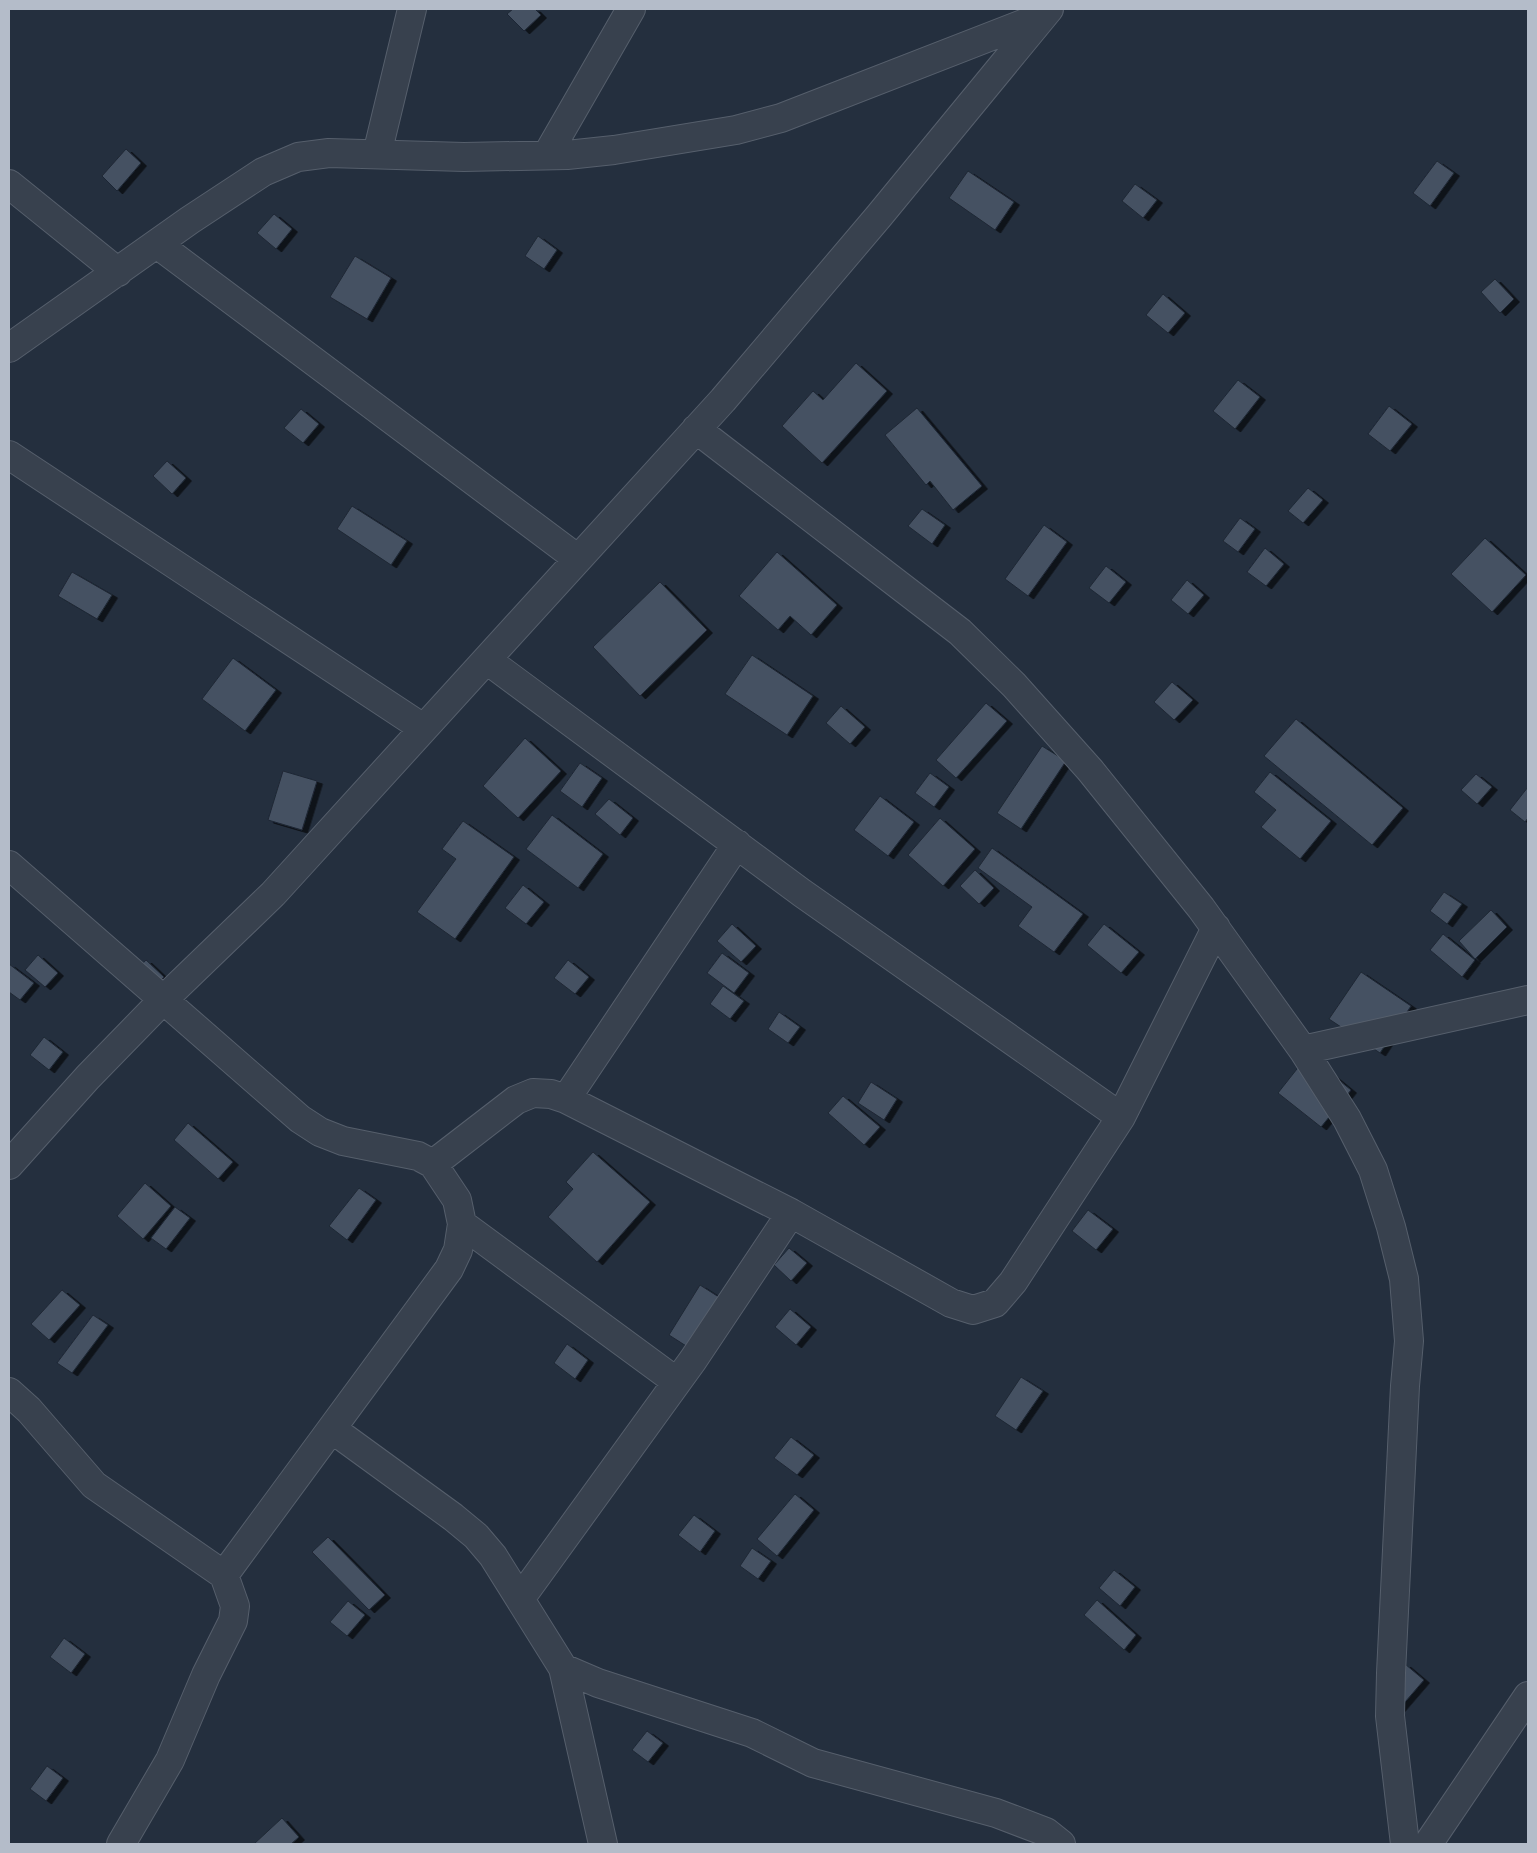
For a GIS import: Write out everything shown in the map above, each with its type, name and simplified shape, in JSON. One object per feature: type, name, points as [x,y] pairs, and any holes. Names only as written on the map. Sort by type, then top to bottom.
[{"type":"street","points":[[377,154],[412,9]]},
{"type":"street","points":[[547,155],[632,9]]},
{"type":"street","points":[[9,348],[190,220],[263,172],[298,157],[329,153],[464,158],[547,155],[614,150],[736,130],[781,118],[1050,11]]},
{"type":"street","points":[[9,1165],[88,1077],[163,1000],[273,894],[696,429],[879,216],[1050,11]]},
{"type":"street","points":[[9,184],[118,272]]},
{"type":"street","points":[[157,244],[578,559]]},
{"type":"street","points":[[696,429],[960,632],[1014,685],[1090,770],[1216,928],[1304,1050],[1347,1119],[1373,1170],[1391,1227],[1404,1279],[1409,1341],[1405,1386],[1390,1716],[1405,1844]]},
{"type":"street","points":[[9,455],[423,728]]},
{"type":"street","points":[[487,660],[802,893],[1121,1118]]},
{"type":"street","points":[[566,1100],[737,844]]},
{"type":"street","points":[[9,865],[300,1119],[320,1132],[343,1142],[418,1156],[433,1164],[457,1200],[462,1224],[458,1250],[449,1269],[224,1575]]},
{"type":"street","points":[[433,1164],[516,1100],[533,1093],[551,1094],[791,1213],[951,1304],[973,1310],[995,1303],[1013,1282],[1121,1118],[1216,928]]},
{"type":"street","points":[[1304,1050],[1528,1000]]},
{"type":"street","points":[[520,1599],[677,1382],[791,1213]]},
{"type":"street","points":[[462,1224],[677,1382]]},
{"type":"street","points":[[9,1392],[29,1410],[94,1485],[224,1575],[235,1606],[233,1621],[206,1675],[170,1760],[121,1844]]},
{"type":"street","points":[[332,1428],[453,1517],[476,1536],[493,1556],[563,1668],[603,1844]]},
{"type":"street","points":[[563,1668],[598,1682],[752,1733],[813,1763],[996,1813],[1046,1832],[1061,1844]]},
{"type":"street","points":[[1428,1844],[1528,1696]]},
{"type":"building","points":[[513,9],[535,9],[541,15],[524,31],[507,14]]},
{"type":"building","points":[[126,149],[141,163],[117,191],[102,176]]},
{"type":"building","points":[[1437,161],[1454,173],[1430,206],[1413,193]]},
{"type":"building","points":[[968,171],[1014,202],[995,230],[949,198]]},
{"type":"building","points":[[1135,184],[1157,200],[1143,218],[1122,201]]},
{"type":"building","points":[[274,214],[292,229],[276,249],[257,233]]},
{"type":"building","points":[[538,236],[557,250],[544,269],[525,256]]},
{"type":"building","points":[[355,256],[391,278],[367,319],[330,297]]},
{"type":"building","points":[[1495,279],[1514,299],[1500,313],[1481,292]]},
{"type":"building","points":[[1163,294],[1185,313],[1168,333],[1146,315]]},
{"type":"building","points":[[856,363],[887,391],[822,463],[782,426],[813,391],[823,400]]},
{"type":"building","points":[[1238,380],[1260,397],[1235,429],[1213,411]]},
{"type":"building","points":[[1389,406],[1412,424],[1390,451],[1368,434]]},
{"type":"building","points":[[917,408],[982,486],[953,510],[930,481],[926,485],[885,435]]},
{"type":"building","points":[[301,409],[319,424],[303,443],[284,428]]},
{"type":"building","points":[[167,461],[186,478],[172,494],[153,476]]},
{"type":"building","points":[[1308,488],[1323,500],[1303,523],[1288,511]]},
{"type":"building","points":[[352,506],[407,541],[391,565],[337,529]]},
{"type":"building","points":[[922,509],[945,525],[932,544],[908,526]]},
{"type":"building","points":[[1240,518],[1255,529],[1238,552],[1223,541]]},
{"type":"building","points":[[1044,525],[1067,542],[1028,596],[1005,579]]},
{"type":"building","points":[[1485,538],[1526,575],[1492,612],[1451,574]]},
{"type":"building","points":[[1265,548],[1284,564],[1266,586],[1247,572]]},
{"type":"building","points":[[777,552],[837,605],[811,635],[790,616],[778,630],[739,596]]},
{"type":"building","points":[[1106,566],[1126,582],[1109,603],[1089,588]]},
{"type":"building","points":[[72,572],[112,595],[97,619],[58,596]]},
{"type":"building","points":[[1187,580],[1204,595],[1188,614],[1171,600]]},
{"type":"building","points":[[660,582],[707,630],[640,696],[593,647]]},
{"type":"building","points":[[752,655],[813,696],[787,735],[725,694]]},
{"type":"building","points":[[233,658],[276,690],[245,731],[202,699]]},
{"type":"building","points":[[1172,682],[1193,700],[1174,720],[1154,702]]},
{"type":"building","points":[[986,703],[1007,721],[956,778],[936,760]]},
{"type":"building","points":[[841,706],[865,727],[850,744],[826,723]]},
{"type":"building","points":[[1296,719],[1403,808],[1372,845],[1264,756]]},
{"type":"building","points":[[525,738],[561,771],[518,818],[483,786]]},
{"type":"building","points":[[1042,746],[1066,761],[1021,829],[997,813]]},
{"type":"building","points":[[580,763],[602,778],[582,807],[560,791]]},
{"type":"building","points":[[283,771],[317,781],[302,830],[268,820]]},
{"type":"building","points":[[1270,772],[1331,821],[1300,859],[1261,827],[1276,810],[1254,792]]},
{"type":"building","points":[[930,773],[949,787],[934,807],[915,793]]},
{"type":"building","points":[[1476,774],[1492,787],[1477,804],[1461,790]]},
{"type":"building","points":[[1528,787],[1528,818],[1525,822],[1510,810]]},
{"type":"building","points":[[880,796],[914,822],[888,856],[854,830]]},
{"type":"building","points":[[609,799],[633,818],[620,835],[595,814]]},
{"type":"building","points":[[552,815],[603,854],[578,888],[526,849]]},
{"type":"building","points":[[940,818],[975,849],[943,886],[908,855]]},
{"type":"building","points":[[463,821],[514,857],[455,939],[417,912],[456,859],[442,849]]},
{"type":"building","points":[[992,848],[1083,914],[1054,952],[1018,926],[1032,907],[978,868]]},
{"type":"building","points":[[975,870],[994,888],[979,904],[960,886]]},
{"type":"building","points":[[523,885],[544,902],[526,924],[505,908]]},
{"type":"building","points":[[1444,892],[1462,904],[1447,924],[1430,911]]},
{"type":"building","points":[[1491,910],[1507,927],[1475,959],[1459,941]]},
{"type":"building","points":[[732,924],[756,946],[741,962],[717,941]]},
{"type":"building","points":[[1104,924],[1139,952],[1121,973],[1087,945]]},
{"type":"building","points":[[1443,934],[1475,960],[1462,977],[1430,950]]},
{"type":"building","points":[[722,953],[749,973],[734,993],[707,973]]},
{"type":"building","points":[[38,955],[58,973],[45,987],[25,970]]},
{"type":"building","points":[[146,960],[164,977],[146,996],[128,979]]},
{"type":"building","points":[[568,960],[589,977],[575,994],[554,978]]},
{"type":"building","points":[[9,964],[34,983],[20,1000],[9,992]]},
{"type":"building","points":[[1361,972],[1411,1006],[1380,1053],[1329,1019]]},
{"type":"building","points":[[723,986],[744,1001],[730,1019],[710,1004]]},
{"type":"building","points":[[779,1012],[800,1027],[788,1043],[768,1029]]},
{"type":"building","points":[[44,1037],[63,1052],[49,1070],[30,1055]]},
{"type":"building","points":[[1308,1055],[1351,1090],[1321,1127],[1278,1093]]},
{"type":"building","points":[[871,1082],[897,1099],[884,1120],[858,1103]]},
{"type":"building","points":[[843,1096],[880,1127],[864,1145],[828,1113]]},
{"type":"building","points":[[188,1123],[233,1162],[218,1179],[174,1140]]},
{"type":"building","points":[[593,1152],[650,1202],[597,1262],[548,1217],[573,1189],[566,1182]]},
{"type":"building","points":[[145,1183],[171,1206],[143,1239],[117,1216]]},
{"type":"building","points":[[359,1188],[376,1200],[347,1240],[329,1226]]},
{"type":"building","points":[[175,1207],[190,1218],[166,1249],[151,1238]]},
{"type":"building","points":[[1088,1210],[1113,1229],[1096,1250],[1072,1231]]},
{"type":"building","points":[[789,1248],[807,1263],[791,1281],[774,1265]]},
{"type":"building","points":[[700,1285],[725,1301],[694,1351],[669,1335]]},
{"type":"building","points":[[62,1290],[80,1305],[49,1340],[31,1324]]},
{"type":"building","points":[[790,1309],[811,1327],[796,1345],[775,1327]]},
{"type":"building","points":[[93,1315],[108,1325],[72,1373],[57,1363]]},
{"type":"building","points":[[567,1344],[588,1360],[575,1379],[554,1363]]},
{"type":"building","points":[[1021,1377],[1043,1391],[1016,1430],[995,1416]]},
{"type":"building","points":[[791,1437],[814,1455],[797,1475],[774,1458]]},
{"type":"building","points":[[795,1494],[814,1510],[777,1556],[757,1539]]},
{"type":"building","points":[[694,1515],[715,1531],[700,1552],[678,1535]]},
{"type":"building","points":[[328,1537],[385,1595],[369,1610],[312,1552]]},
{"type":"building","points":[[752,1548],[771,1561],[758,1579],[740,1566]]},
{"type":"building","points":[[1114,1570],[1135,1587],[1120,1606],[1099,1588]]},
{"type":"building","points":[[1097,1600],[1136,1635],[1124,1650],[1084,1615]]},
{"type":"building","points":[[348,1601],[365,1615],[347,1636],[330,1622]]},
{"type":"building","points":[[64,1638],[85,1654],[71,1673],[50,1657]]},
{"type":"building","points":[[1405,1664],[1424,1680],[1399,1709],[1381,1693]]},
{"type":"building","points":[[647,1731],[663,1743],[648,1762],[632,1750]]},
{"type":"building","points":[[47,1766],[63,1778],[46,1801],[30,1789]]},
{"type":"building","points":[[282,1818],[299,1837],[291,1844],[254,1844]]}]
